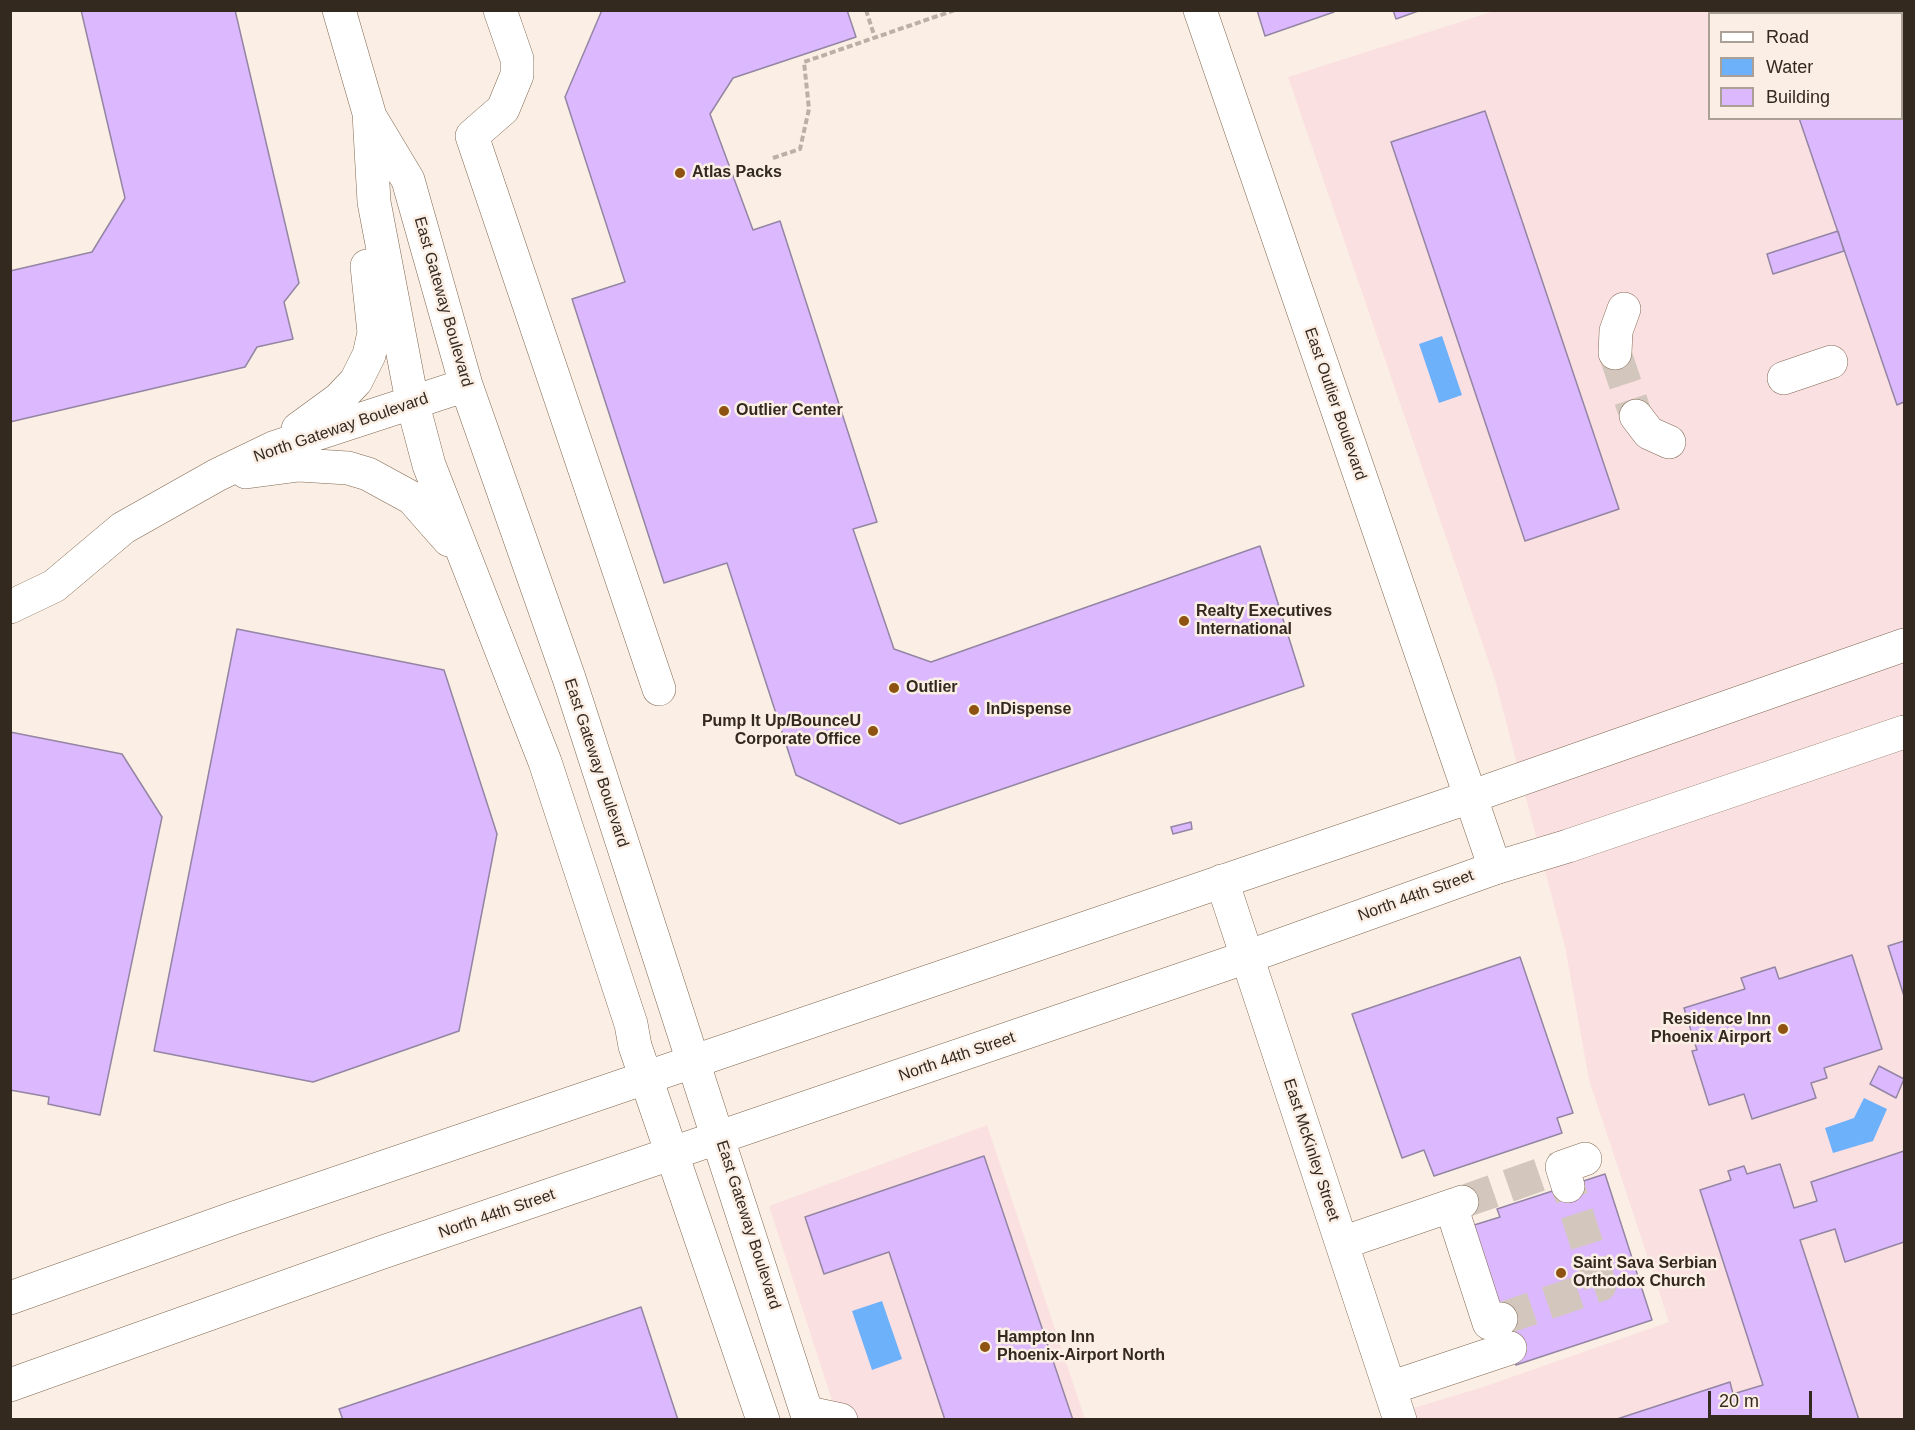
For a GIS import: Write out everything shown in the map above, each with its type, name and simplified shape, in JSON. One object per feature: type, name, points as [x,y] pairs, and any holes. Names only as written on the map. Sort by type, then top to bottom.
[{"type":"street","name":"East Gateway Boulevard","points":[[339,10],[369,113],[374,202],[411,401],[429,465],[545,762],[631,1024],[635,1046],[674,1153],[763,1419]]},
{"type":"street","points":[[500,10],[517,59],[517,75],[503,109],[472,136],[659,689]]},
{"type":"street","name":"East Outlier Boulevard","points":[[1200,10],[1470,797]]},
{"type":"street","name":"East Gateway Boulevard","points":[[369,113],[408,180],[466,385],[569,678],[809,1416]]},
{"type":"street","name":"East Gateway Boulevard","points":[[273,448],[339,399],[356,381],[369,355],[374,333],[366,274],[374,202]]},
{"type":"street","points":[[1615,353],[1616,332],[1624,309]]},
{"type":"street","points":[[1784,378],[1831,362]]},
{"type":"street","name":"North Gateway Boulevard","points":[[10,607],[54,586],[123,528],[217,475],[273,448],[411,401],[466,385]]},
{"type":"street","points":[[1636,416],[1648,433],[1669,442]]},
{"type":"street","name":"North Gateway Boulevard","points":[[217,475],[299,465],[348,468],[368,474],[412,498],[436,523],[468,566]]},
{"type":"street","points":[[10,1298],[693,1060],[1470,797],[1905,645]]},
{"type":"street","name":"North 44th Street","points":[[10,1385],[380,1253],[1247,957],[1495,868],[1568,846],[1905,732]]},
{"type":"street","points":[[1470,797],[1495,868]]},
{"type":"street","name":"East McKinley Street","points":[[1222,881],[1400,1419]]},
{"type":"street","points":[[1342,1243],[1456,1204],[1489,1323],[1505,1333],[1390,1388]]},
{"type":"street","points":[[809,1416],[841,1419]]},
{"type":"path","points":[[866,10],[875,38]]},
{"type":"path","points":[[772,158],[800,149],[809,109],[804,62],[955,10]]},
{"type":"shaded area","points":[[1494,11],[1904,11],[1904,1419],[1377,1419],[1483,1387],[1669,1322],[1589,1080],[1565,947],[1495,680],[1288,77]]},
{"type":"shaded area","points":[[987,1125],[1085,1419],[838,1419],[769,1206]]},
{"type":"water","points":[[1442,336],[1462,395],[1439,403],[1419,344]]},
{"type":"water","points":[[1864,1098],[1887,1109],[1873,1141],[1833,1153],[1825,1128],[1854,1118]]},
{"type":"water","points":[[882,1301],[902,1359],[872,1370],[852,1311]]},
{"type":"building","points":[[81,10],[235,10],[299,283],[284,302],[293,339],[257,347],[245,367],[10,422],[10,271],[92,252],[125,198]]},
{"type":"building","name":"Outlier Center","points":[[602,10],[847,10],[856,37],[733,78],[710,114],[753,230],[780,221],[877,522],[853,529],[894,649],[931,662],[1260,546],[1304,686],[900,824],[796,775],[727,563],[664,583],[572,299],[625,282],[565,97]]},
{"type":"building","points":[[1257,10],[1333,10],[1334,12],[1265,36]]},
{"type":"building","points":[[1393,10],[1421,10],[1396,19]]},
{"type":"building","points":[[1833,10],[1876,10],[1876,12],[1828,12]]},
{"type":"building","points":[[1903,90],[1904,402],[1897,405],[1800,120],[1903,120]]},
{"type":"building","points":[[1485,111],[1619,509],[1525,541],[1391,142]]},
{"type":"building","points":[[1838,231],[1844,251],[1773,274],[1767,254]]},
{"type":"building","points":[[237,629],[444,670],[497,834],[459,1031],[313,1082],[154,1051]]},
{"type":"building","points":[[10,732],[122,754],[162,817],[100,1115],[48,1104],[49,1097],[10,1090]]},
{"type":"building","points":[[1191,822],[1192,829],[1173,834],[1171,827]]},
{"type":"building","points":[[1904,941],[1904,996],[1888,946]]},
{"type":"building","name":"Residence Inn Phoenix Airport","points":[[1852,955],[1882,1049],[1824,1068],[1827,1078],[1811,1083],[1816,1098],[1752,1119],[1744,1094],[1709,1105],[1692,1051],[1697,1050],[1684,1008],[1745,989],[1741,978],[1775,967],[1779,979]]},
{"type":"building","points":[[1520,957],[1573,1113],[1557,1118],[1562,1133],[1434,1176],[1424,1150],[1402,1158],[1352,1014]]},
{"type":"building","points":[[1879,1066],[1904,1079],[1896,1098],[1870,1084]]},
{"type":"building","points":[[1904,1151],[1904,1242],[1845,1262],[1835,1229],[1800,1240],[1859,1420],[1614,1420],[1730,1382],[1733,1394],[1763,1385],[1700,1190],[1731,1180],[1728,1171],[1744,1166],[1747,1174],[1780,1164],[1794,1208],[1817,1201],[1811,1182]]},
{"type":"building","name":"Hampton Inn Phoenix-Airport North","points":[[984,1156],[1073,1420],[945,1420],[889,1252],[824,1274],[805,1217]]},
{"type":"building","name":"Saint Sava Serbian Orthodox Church","points":[[1605,1174],[1652,1320],[1516,1365],[1471,1226],[1500,1217],[1497,1209]]},
{"type":"building","points":[[641,1307],[678,1420],[343,1420],[339,1409]]},
{"type":"tunnel","points":[[1615,353],[1636,416]]},
{"type":"tunnel","points":[[1462,1202],[1562,1167]]},
{"type":"tunnel","points":[[1501,1319],[1600,1285],[1568,1186]]},
{"type":"place","name":"Atlas Packs","points":[[680,173]]},
{"type":"place","name":"Outlier Center","points":[[724,411]]},
{"type":"place","name":"Realty Executives International","points":[[1184,621]]},
{"type":"place","name":"Outlier","points":[[894,688]]},
{"type":"place","name":"InDispense","points":[[974,710]]},
{"type":"place","name":"Pump It Up/BounceU Corporate Office","points":[[873,731]]},
{"type":"place","name":"Residence Inn Phoenix Airport","points":[[1783,1029]]},
{"type":"place","name":"Saint Sava Serbian Orthodox Church","points":[[1561,1273]]},
{"type":"place","name":"Hampton Inn Phoenix-Airport North","points":[[985,1347]]}]
